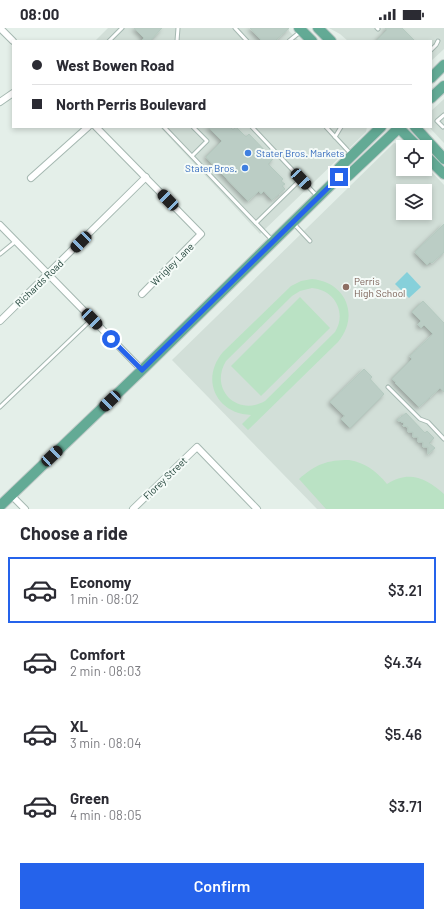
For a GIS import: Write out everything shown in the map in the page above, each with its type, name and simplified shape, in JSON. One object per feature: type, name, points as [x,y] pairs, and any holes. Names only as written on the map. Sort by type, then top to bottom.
[{"type":"main road","points":[[318,28],[330,40]]},
{"type":"main road","points":[[302,29],[311,40]]},
{"type":"main road","points":[[432,77],[444,65]]},
{"type":"main road","points":[[432,97],[444,86]]},
{"type":"main road","points":[[339,177],[339,168],[379,128]]},
{"type":"main road","points":[[0,506],[142,370],[339,177],[348,176],[398,128]]},
{"type":"main road","points":[[400,128],[411,140]]},
{"type":"main road","points":[[416,128],[444,159]]},
{"type":"main road","points":[[432,162],[444,174]]},
{"type":"street","points":[[0,28],[12,40]]},
{"type":"street","points":[[0,102],[12,94]]},
{"type":"street","points":[[31,178],[87,128]]},
{"type":"street","points":[[97,128],[146,177]]},
{"type":"street","name":"Wrigley Lane","points":[[142,294],[201,234],[146,177]]},
{"type":"street","name":"Richards Road","points":[[0,321],[146,177]]},
{"type":"street","points":[[0,225],[142,370]]},
{"type":"street","name":"Florey Street","points":[[133,509],[197,447],[257,509]]},
{"type":"street","points":[[12,495],[25,509]]},
{"type":"lane","points":[[111,40],[122,28]]},
{"type":"lane","points":[[177,40],[178,28]]},
{"type":"lane","points":[[235,28],[246,40]]},
{"type":"lane","points":[[290,40],[302,29]]},
{"type":"lane","points":[[432,49],[438,41]]},
{"type":"lane","points":[[443,127],[437,121],[444,115]]},
{"type":"lane","points":[[166,128],[274,241]]},
{"type":"lane","points":[[192,156],[207,141],[194,128]]},
{"type":"lane","points":[[253,128],[318,197]]},
{"type":"lane","points":[[327,128],[352,156]]},
{"type":"lane","points":[[335,137],[340,128]]},
{"type":"lane","points":[[256,223],[301,179]]},
{"type":"lane","points":[[293,223],[310,241]]},
{"type":"lane","points":[[0,254],[16,241]]},
{"type":"lane","points":[[0,407],[92,319]]},
{"type":"lane","points":[[388,387],[420,419],[428,422],[444,438]]},
{"type":"shaded area","points":[[108,28],[289,28],[289,31],[298,40],[96,40]]},
{"type":"shaded area","points":[[329,28],[444,28],[444,49],[432,60],[432,40],[347,40]]},
{"type":"shaded area","points":[[444,99],[444,143],[430,128],[432,128],[432,110]]},
{"type":"shaded area","points":[[161,128],[367,128],[366,132],[260,234]]},
{"type":"shaded area","name":"Perris High School","points":[[394,143],[396,143],[396,176],[432,176],[432,172],[444,185],[444,509],[317,509],[172,360]]},
{"type":"green space","points":[[312,279],[324,282],[334,286],[341,293],[346,302],[348,311],[348,322],[345,332],[338,342],[248,430],[242,424],[251,415],[239,413],[229,409],[221,402],[215,393],[213,373],[216,362],[223,352],[291,286],[301,281]],"holes":[[[312,288],[327,293],[337,304],[340,317],[335,332],[265,401],[255,405],[245,405],[236,403],[229,398],[223,390],[221,381],[222,371],[226,361],[292,296],[300,291]]]},
{"type":"green space","points":[[300,297],[330,328],[261,396],[231,366]]},
{"type":"green space","points":[[349,460],[361,463],[370,468],[387,484],[403,477],[424,480],[444,494],[444,509],[326,509],[299,479],[316,466],[328,462]]},
{"type":"water","points":[[407,272],[421,287],[409,298],[395,284]]},
{"type":"building","points":[[134,28],[162,28],[151,40],[142,40],[144,38]]},
{"type":"building","points":[[250,28],[289,28],[276,40],[261,40]]},
{"type":"building","points":[[385,28],[402,28],[414,40],[377,40],[387,30]]},
{"type":"building","name":"Stater Bros.","points":[[209,128],[231,128],[233,130],[237,128],[246,137],[249,134],[273,159],[268,164],[283,179],[281,181],[285,184],[282,186],[285,189],[272,200],[264,191],[261,194],[259,191],[248,201],[206,157],[222,141]]},
{"type":"building","points":[[444,224],[444,252],[432,263],[430,262],[427,265],[415,252]]},
{"type":"building","points":[[423,301],[444,323],[444,392],[440,388],[419,407],[392,379],[412,359],[410,356],[433,334],[424,325],[421,328],[418,324],[421,321],[412,312]]},
{"type":"building","points":[[364,369],[372,377],[370,379],[384,394],[350,428],[341,419],[345,416],[330,402]]},
{"type":"building","points":[[406,413],[425,433],[427,431],[434,438],[429,443],[435,448],[428,454],[428,447],[423,447],[423,442],[418,442],[418,437],[413,437],[413,432],[408,432],[408,427],[403,426],[404,423],[397,420]]},
{"type":"place","name":"Stater Bros. Markets","points":[[248,153]]},
{"type":"place","name":"Stater Bros.","points":[[245,168]]},
{"type":"place","name":"Perris High School","points":[[346,287]]},
{"type":"route","points":[[111,339],[142,370],[339,177]]}]
